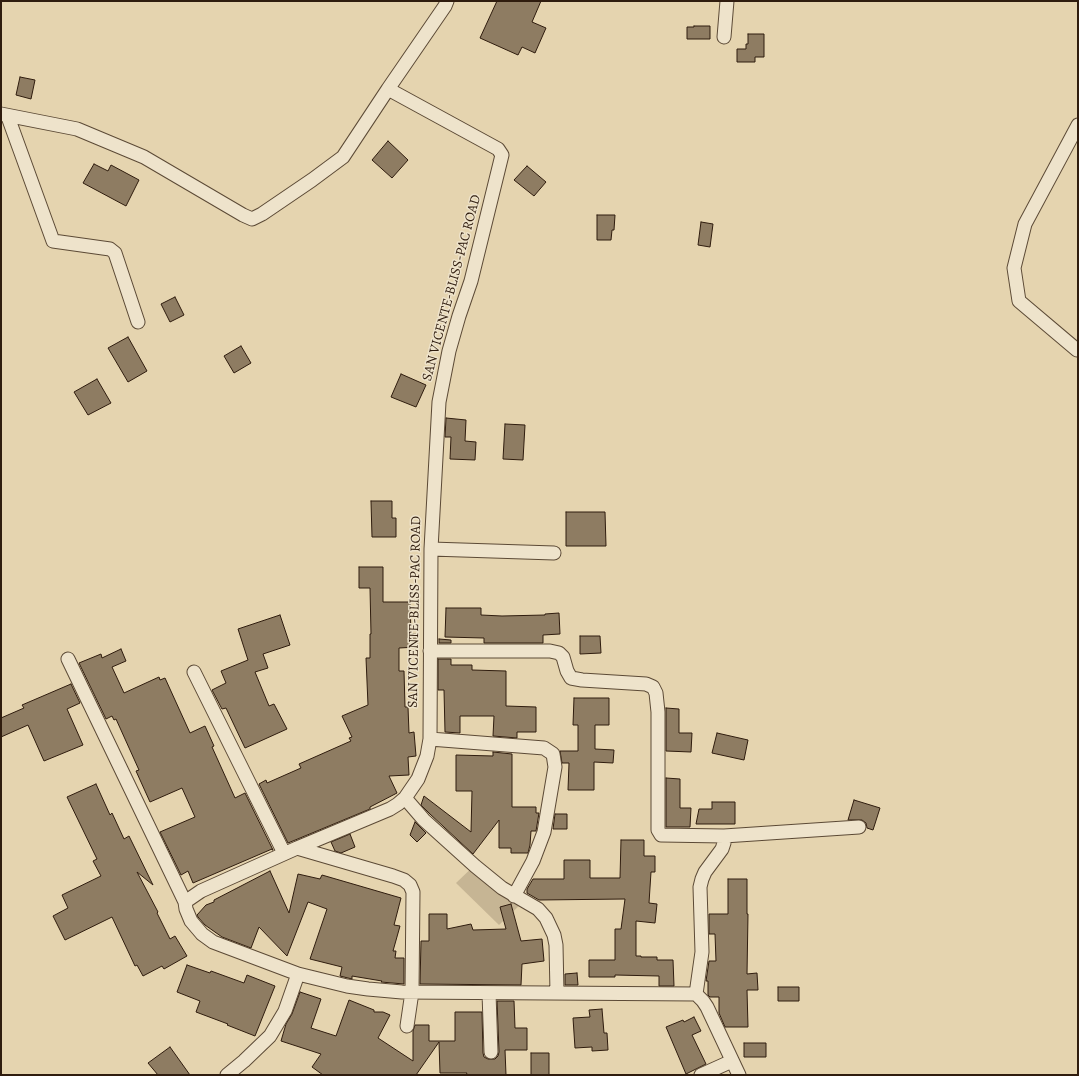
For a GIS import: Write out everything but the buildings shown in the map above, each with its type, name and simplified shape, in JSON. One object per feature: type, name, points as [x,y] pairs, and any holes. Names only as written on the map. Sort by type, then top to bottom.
[{"type":"street","points":[[4,116],[77,129],[144,157],[252,219],[262,214],[312,180],[343,157],[447,1]]},
{"type":"street","points":[[724,37],[727,1]]},
{"type":"street","name":"SAN VICENTE-BLISS-PAC ROAD","points":[[185,902],[201,891],[284,853],[390,809],[405,798],[422,772],[427,756],[430,739],[431,549],[439,402],[449,351],[471,281],[502,155],[498,149],[388,89]]},
{"type":"street","points":[[4,116],[54,241],[110,249],[115,253],[138,322]]},
{"type":"street","points":[[1078,125],[1025,224],[1014,268],[1019,301],[1078,350]]},
{"type":"street","points":[[431,549],[554,553]]},
{"type":"street","points":[[430,651],[550,651],[559,653],[563,657],[567,671],[571,678],[646,684],[653,687],[656,693],[658,712],[658,830],[661,835],[724,836],[859,827]]},
{"type":"street","points":[[68,659],[185,902],[191,921],[202,934],[214,942],[298,974],[347,986],[368,989],[412,992],[696,994],[707,1007],[738,1075]]},
{"type":"street","points":[[194,672],[284,853]]},
{"type":"street","points":[[430,739],[544,748],[553,754],[555,767],[544,832],[533,861],[514,896]]},
{"type":"street","points":[[405,798],[444,840],[514,896],[538,909],[546,918],[552,928],[556,945],[557,993]]},
{"type":"street","points":[[696,994],[702,952],[700,887],[705,872],[722,849],[724,836]]},
{"type":"street","points":[[297,848],[393,876],[404,880],[410,885],[414,892],[412,992],[407,1026]]},
{"type":"street","points":[[227,1075],[270,1036],[285,1011],[298,974]]},
{"type":"street","points":[[489,993],[491,1052]]},
{"type":"street","points":[[701,1075],[732,1061]]},
{"type":"shaded area","points":[[479,861],[522,903],[499,925],[456,883]]}]
